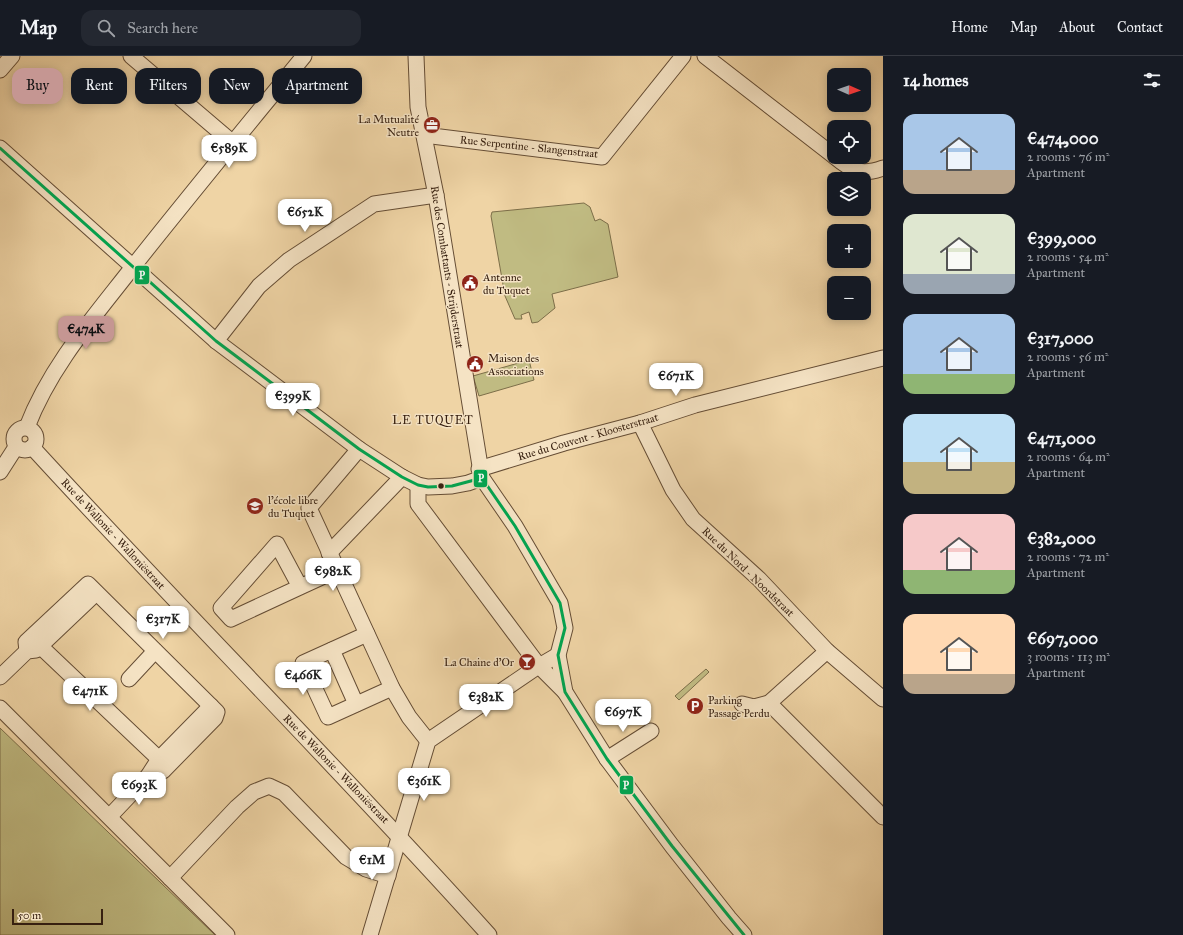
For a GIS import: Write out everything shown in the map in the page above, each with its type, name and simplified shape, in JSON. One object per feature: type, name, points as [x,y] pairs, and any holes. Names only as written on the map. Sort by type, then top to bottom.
[{"type":"street","points":[[0,70],[12,56]]},
{"type":"street","points":[[131,56],[234,142]]},
{"type":"street","points":[[28,427],[43,392],[61,360],[134,266],[304,56]]},
{"type":"street","name":"Rue des Combattants - Strijderstraat","points":[[416,56],[418,108],[436,195],[480,473]]},
{"type":"street","name":"Rue Serpentine - Slangenstraat","points":[[424,135],[602,157],[683,56]]},
{"type":"street","points":[[705,56],[827,152]]},
{"type":"street","points":[[0,148],[134,266],[216,341],[360,449],[402,477],[418,485],[418,504],[539,666],[565,692],[607,759],[672,846],[744,935]]},
{"type":"street","points":[[843,164],[860,172],[872,172],[883,168]]},
{"type":"street","points":[[216,341],[259,286],[289,260],[374,204],[436,195]]},
{"type":"street","name":"Rue du Couvent - Kloosterstraat","points":[[418,485],[452,486],[468,483],[480,473],[564,443],[640,423],[695,405],[883,358]]},
{"type":"street","name":"Rue du Nord - Noordstraat","points":[[640,423],[673,490],[693,519],[759,579],[827,651],[883,699]]},
{"type":"street","points":[[28,427],[33,431],[36,438],[32,447],[22,450],[16,447],[13,440],[15,433],[20,428],[28,427]]},
{"type":"street","points":[[0,472],[16,447]]},
{"type":"street","name":"Rue de Wallonie - Walloniëstraat","points":[[32,447],[200,628],[399,835],[490,935]]},
{"type":"street","points":[[360,449],[309,508],[392,688],[409,717],[428,741]]},
{"type":"street","points":[[480,473],[560,603],[565,628],[558,655],[565,692]]},
{"type":"street","points":[[329,553],[402,477]]},
{"type":"street","points":[[300,587],[277,544],[221,608],[231,619],[337,570]]},
{"type":"street","points":[[148,776],[163,771],[215,718],[217,712],[88,584],[26,642],[159,759]]},
{"type":"street","points":[[367,634],[303,663],[328,717],[392,688]]},
{"type":"street","points":[[0,677],[34,649]]},
{"type":"street","points":[[332,650],[356,704]]},
{"type":"street","points":[[129,679],[155,651]]},
{"type":"street","points":[[742,704],[754,707],[769,703],[827,651]]},
{"type":"street","points":[[370,935],[428,741],[539,666],[558,655]]},
{"type":"street","points":[[769,703],[883,817]]},
{"type":"street","points":[[110,816],[148,776],[159,759],[211,706]]},
{"type":"street","points":[[0,708],[110,816],[227,935]]},
{"type":"street","points":[[607,759],[651,731]]},
{"type":"street","points":[[170,878],[237,807],[254,792],[269,786],[284,793],[346,857],[366,869],[388,876]]},
{"type":"shaded area","points":[[584,203],[590,207],[595,221],[600,219],[608,224],[618,277],[552,294],[555,308],[538,322],[532,323],[529,312],[521,315],[522,319],[515,319],[505,296],[491,216],[492,212]]},
{"type":"shaded area","points":[[529,360],[534,380],[479,396],[473,376]]},
{"type":"shaded area","points":[[706,669],[709,672],[679,700],[675,696]]},
{"type":"shaded area","points":[[0,728],[215,935],[0,935]]},
{"type":"transit line","name":"P","points":[[0,148],[216,341],[359,449],[402,477],[418,485],[428,487],[452,486],[482,478],[515,526],[560,603],[565,628],[558,655],[565,692],[607,759],[672,846],[744,935]]},
{"type":"place","name":"La Mutualité Neutre","points":[[432,125]]},
{"type":"place","name":"Antenne du Tuquet","points":[[470,283]]},
{"type":"place","name":"Maison des Associations","points":[[475,364]]},
{"type":"place","name":"l’école libre du Tuquet","points":[[255,506]]},
{"type":"place","name":"La Chaine d'Or","points":[[527,662]]},
{"type":"place","name":"Parking Passage Perdu","points":[[695,706]]},
{"type":"district","name":"LE TUQUET","points":[[433,420]]}]
